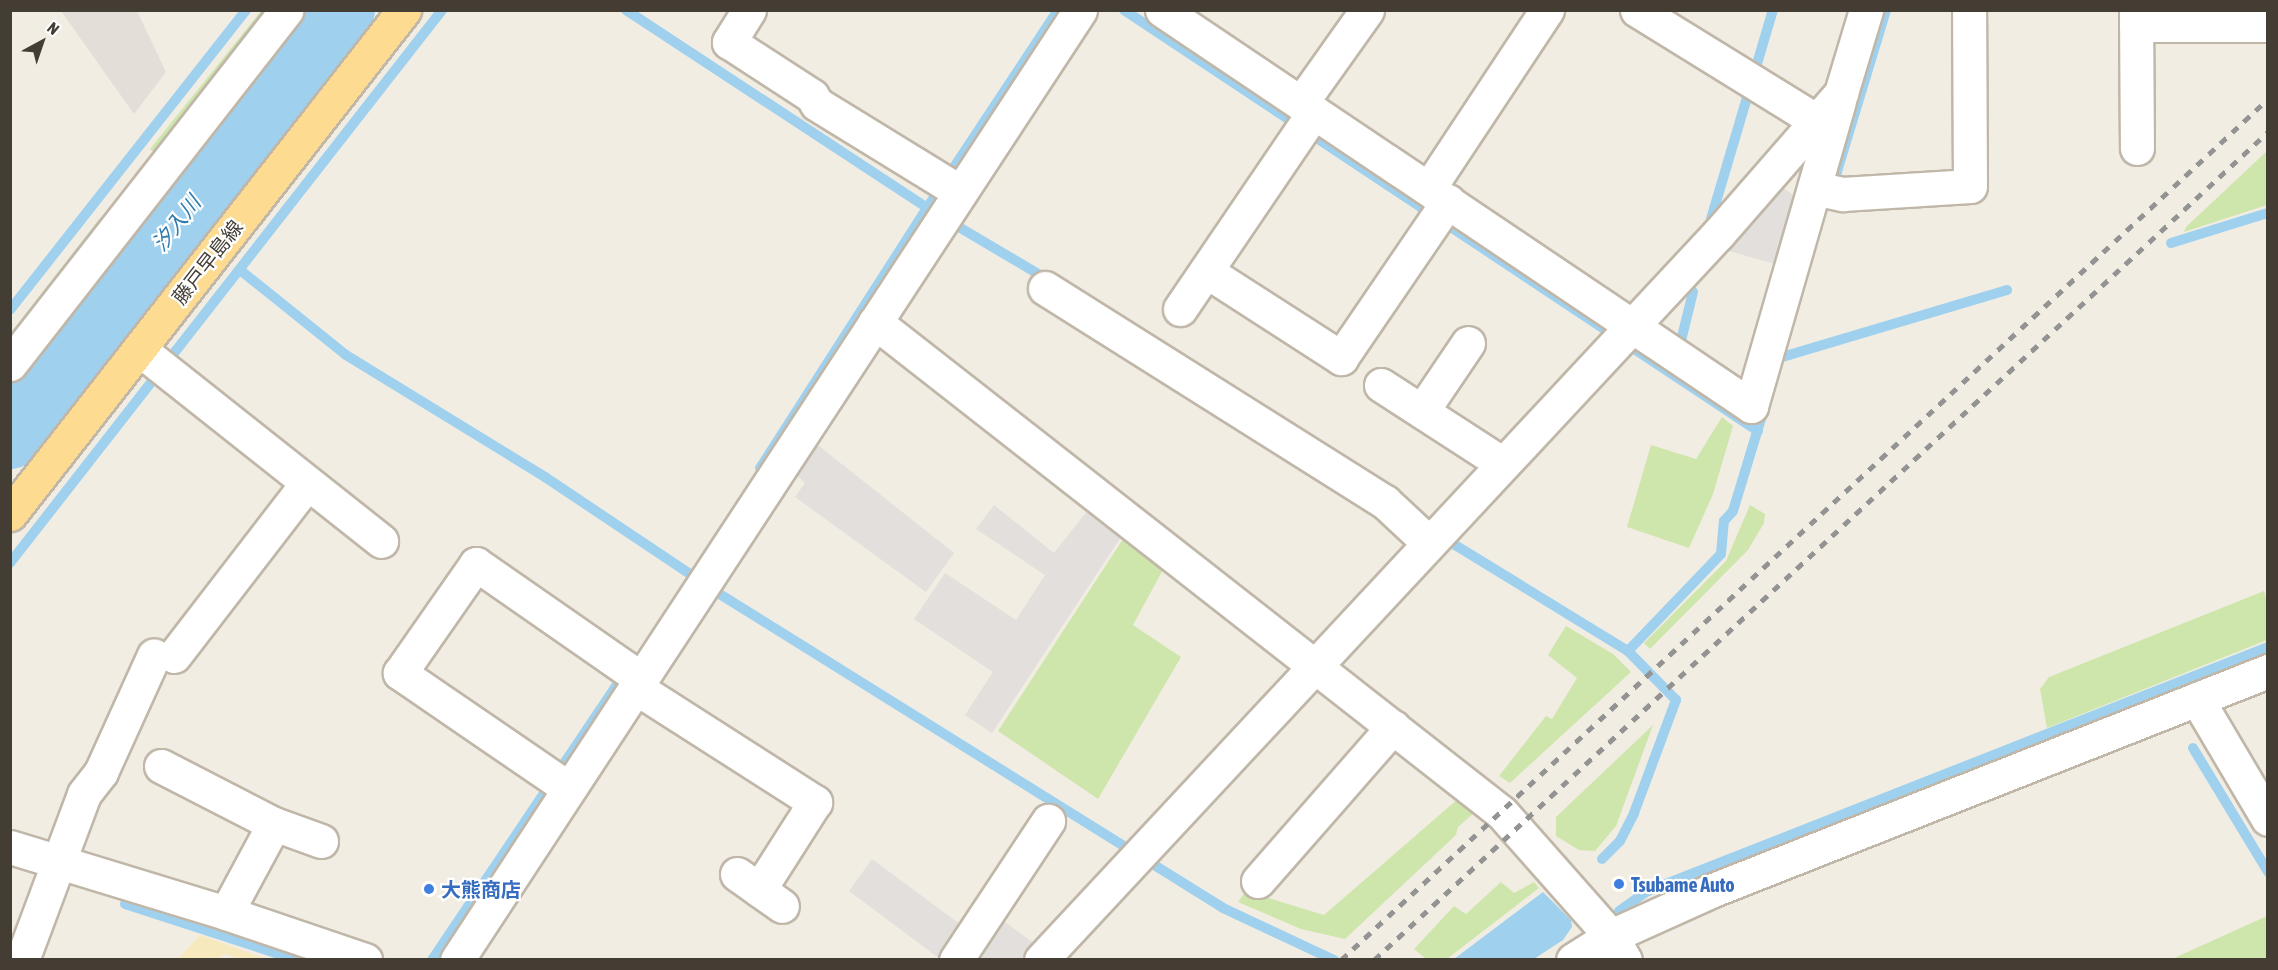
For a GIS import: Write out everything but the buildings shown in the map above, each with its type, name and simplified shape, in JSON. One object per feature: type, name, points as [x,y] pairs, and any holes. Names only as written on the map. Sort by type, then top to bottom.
[{"type":"main road","name":"藤戸早島線","points":[[10,514],[155,362],[404,10]]},
{"type":"street","points":[[10,364],[287,10]]},
{"type":"street","points":[[749,10],[729,42],[812,96],[817,104],[946,197]]},
{"type":"street","points":[[457,960],[559,782],[633,676],[704,582],[875,322],[946,197],[1080,10]]},
{"type":"street","points":[[1162,10],[1305,119],[1623,336],[1676,356],[1751,406],[1826,190],[1841,93],[1866,10]]},
{"type":"street","points":[[1180,309],[1305,119],[1367,10]]},
{"type":"street","points":[[1206,271],[1341,358],[1436,208],[1547,10]]},
{"type":"street","points":[[1637,10],[1817,121]]},
{"type":"street","points":[[1826,190],[1970,186],[1969,10]]},
{"type":"street","points":[[2137,148],[2136,18],[2268,25]]},
{"type":"street","points":[[1041,960],[1312,665],[1623,336],[1841,93]]},
{"type":"street","points":[[1045,288],[1385,502],[1434,537]]},
{"type":"street","points":[[875,322],[1502,813],[1618,948]]},
{"type":"street","points":[[1422,411],[1468,343]]},
{"type":"street","points":[[155,362],[381,541]]},
{"type":"street","points":[[1381,385],[1503,464]]},
{"type":"street","points":[[22,960],[84,794],[101,772],[164,656],[307,483]]},
{"type":"street","points":[[559,782],[400,672],[476,564],[633,676],[749,763],[768,769],[815,802],[759,890]]},
{"type":"street","points":[[1573,960],[1618,948],[1713,890],[2268,671]]},
{"type":"street","points":[[2197,699],[2268,819]]},
{"type":"street","points":[[1258,881],[1393,727]]},
{"type":"street","points":[[161,766],[274,824],[321,841]]},
{"type":"street","points":[[956,960],[1048,821]]},
{"type":"street","points":[[226,912],[274,824]]},
{"type":"street","points":[[10,847],[226,912],[365,960]]},
{"type":"shaded area","points":[[61,11],[137,11],[166,72],[134,114]]},
{"type":"shaded area","points":[[1780,185],[1794,196],[1775,264],[1725,250]]},
{"type":"shaded area","points":[[814,442],[954,553],[926,592],[795,497],[805,483],[793,472]]},
{"type":"shaded area","points":[[994,505],[1054,553],[1088,510],[1121,537],[992,733],[965,715],[993,672],[914,619],[945,573],[1016,620],[1045,575],[976,529]]},
{"type":"shaded area","points":[[872,859],[964,927],[940,959],[849,891]]},
{"type":"shaded area","points":[[994,914],[1035,944],[1021,959],[964,960]]},
{"type":"green space","points":[[261,11],[272,18],[164,159],[150,149]]},
{"type":"green space","points":[[303,11],[323,11],[11,413],[11,382]]},
{"type":"green space","points":[[2267,151],[2267,205],[2184,232],[2186,227]]},
{"type":"green space","points":[[100,218],[111,225],[11,354],[11,333]]},
{"type":"green space","points":[[1722,417],[1733,426],[1713,494],[1689,548],[1627,527],[1651,445],[1696,459]]},
{"type":"green space","points":[[1750,505],[1765,514],[1764,523],[1748,550],[1650,649],[1644,643],[1726,561]]},
{"type":"green space","points":[[1123,539],[1165,566],[1133,625],[1181,657],[1098,799],[998,731]]},
{"type":"green space","points":[[2264,591],[2267,601],[2267,640],[2047,728],[2040,689],[2049,677]]},
{"type":"green space","points":[[1566,626],[1613,654],[1631,672],[1510,783],[1499,776],[1546,716],[1552,719],[1577,678],[1548,655]]},
{"type":"green space","points":[[1653,725],[1616,826],[1595,851],[1579,850],[1556,836],[1556,817]]},
{"type":"green space","points":[[1459,798],[1474,813],[1458,827],[1456,835],[1345,939],[1301,929],[1238,902],[1246,891],[1324,915]]},
{"type":"green space","points":[[1501,882],[1514,893],[1534,882],[1539,888],[1447,959],[1426,959],[1414,949],[1454,906],[1466,914]]},
{"type":"green space","points":[[2267,916],[2267,959],[2172,959]]},
{"type":"sand","points":[[200,935],[266,959],[240,959],[225,954],[218,959],[178,959]]},
{"type":"water","points":[[1543,892],[1571,920],[1572,927],[1563,940],[1534,959],[1454,959]]},
{"type":"waterway","points":[[10,310],[246,10]]},
{"type":"waterway","name":"汐入川","points":[[10,436],[342,10]]},
{"type":"waterway","points":[[10,563],[442,10]]},
{"type":"waterway","points":[[626,10],[927,208],[760,468]]},
{"type":"waterway","points":[[931,211],[927,208],[1058,10]]},
{"type":"waterway","points":[[1124,10],[1758,431]]},
{"type":"waterway","points":[[1711,219],[1773,10]]},
{"type":"waterway","points":[[1832,188],[1886,10]]},
{"type":"waterway","points":[[2171,243],[2268,213]]},
{"type":"waterway","points":[[947,220],[1050,281]]},
{"type":"waterway","points":[[240,270],[346,355],[545,477],[718,593],[1223,908],[1334,960]]},
{"type":"waterway","points":[[1779,358],[2007,290]]},
{"type":"waterway","points":[[1678,353],[1693,292]]},
{"type":"waterway","points":[[1602,859],[1620,841],[1634,813],[1676,700],[1628,651],[1721,554],[1724,521],[1733,511],[1765,406]]},
{"type":"waterway","points":[[1442,537],[1628,651]]},
{"type":"waterway","points":[[1619,911],[1648,891],[2268,647]]},
{"type":"waterway","points":[[432,960],[626,671]]},
{"type":"waterway","points":[[2193,748],[2268,872]]},
{"type":"waterway","points":[[125,904],[297,960]]},
{"type":"railway","points":[[1341,960],[2268,99]]},
{"type":"railway","points":[[1374,960],[2268,132]]},
{"type":"place","name":"Tsubame Auto","points":[[1619,884]]},
{"type":"place","name":"大熊商店","points":[[429,889]]}]
